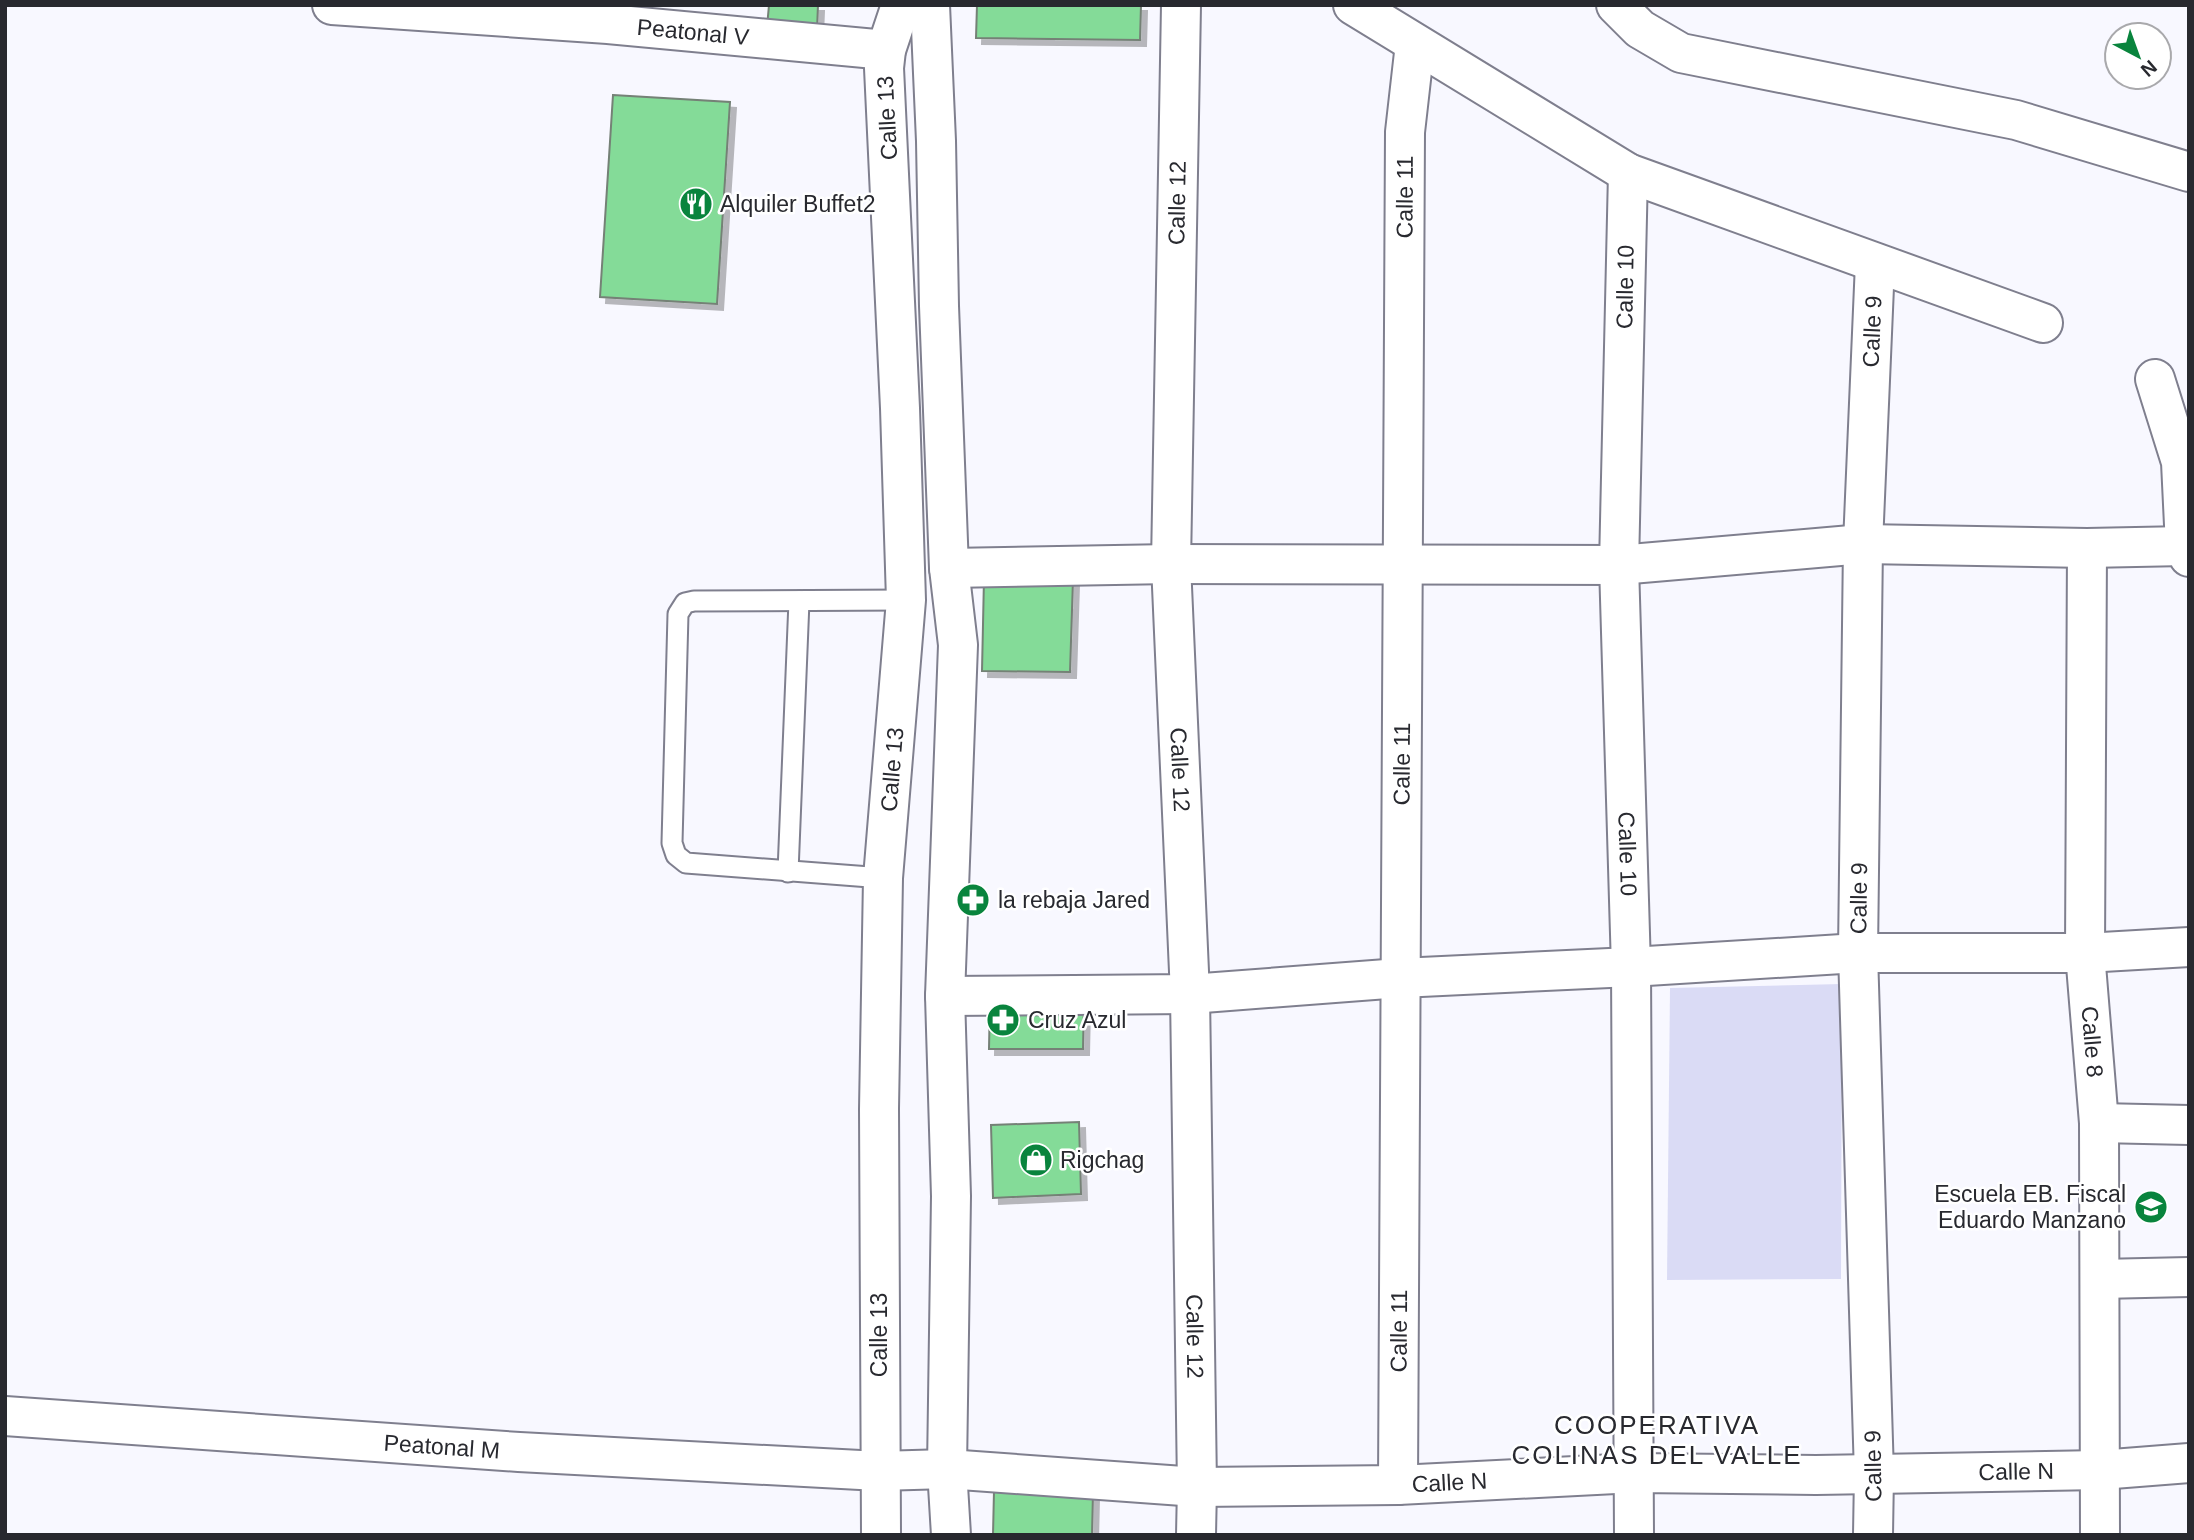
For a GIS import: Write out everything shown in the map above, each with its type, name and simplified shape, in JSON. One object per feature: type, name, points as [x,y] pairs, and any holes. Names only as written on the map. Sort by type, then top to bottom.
[{"type":"street","name":"Peatonal V","points":[[331,5],[608,24],[887,50]]},
{"type":"street","name":"Calle 13","points":[[881,1535],[879,1109],[883,878],[906,600],[884,68],[901,5]]},
{"type":"street","name":"Calle 13","points":[[930,5],[949,568],[958,645],[945,996],[951,1196],[947,1469],[951,1535]]},
{"type":"street","name":"Calle 12","points":[[1181,5],[1171,564],[1190,994],[1196,1535]]},
{"type":"street","points":[[1353,5],[1628,173],[2043,323]]},
{"type":"street","points":[[1616,5],[1640,29],[1681,52],[2016,120],[2189,172]]},
{"type":"street","name":"Calle 11","points":[[1398,1485],[1405,132],[1415,44]]},
{"type":"street","name":"Calle 10","points":[[1628,173],[1619,565],[1631,967],[1634,1535]]},
{"type":"street","name":"Calle 9","points":[[1873,1535],[1874,1474],[1858,953],[1863,544],[1875,263]]},
{"type":"street","points":[[949,568],[1171,564],[1619,565],[1863,544],[2187,552],[2181,462],[2155,379]]},
{"type":"street","name":"Calle 8","points":[[2087,548],[2085,953],[2099,1123],[2100,1535]]},
{"type":"street","points":[[945,996],[1190,994],[1400,978],[1858,953],[2085,953],[2189,947]]},
{"type":"street","points":[[2099,1123],[2189,1125]]},
{"type":"street","points":[[2100,1279],[2189,1277]]},
{"type":"street","name":"Peatonal M","points":[[5,1416],[519,1452],[880,1471]]},
{"type":"street","name":"Calle N","points":[[880,1471],[947,1469],[1197,1487],[1398,1485],[1635,1473],[1874,1474],[2099,1470],[2189,1463]]},
{"type":"lane","points":[[896,311],[939,306]]},
{"type":"lane","points":[[883,878],[686,863],[677,855],[672,843],[678,614],[685,603],[694,601],[906,600]]},
{"type":"lane","points":[[788,872],[799,601]]},
{"type":"shaded area","points":[[1842,984],[1841,1279],[1667,1280],[1670,988]]},
{"type":"building","points":[[769,5],[818,5],[817,29],[767,27]]},
{"type":"building","points":[[977,5],[1141,5],[1140,40],[976,38]]},
{"type":"building","points":[[613,95],[730,102],[717,304],[600,297]]},
{"type":"building","points":[[984,578],[1073,579],[1070,672],[982,671]]},
{"type":"building","points":[[990,1000],[1084,1000],[1083,1049],[989,1049]]},
{"type":"building","name":"Rigchag","points":[[1079,1122],[1081,1194],[993,1198],[991,1125]]},
{"type":"building","points":[[994,1491],[1093,1492],[1092,1535],[993,1535]]},
{"type":"place","name":"Alquiler Buffet2","points":[[696,204]]},
{"type":"place","name":"la rebaja Jared","points":[[973,900]]},
{"type":"place","name":"Cruz Azul","points":[[1003,1020]]},
{"type":"place","name":"Rigchag","points":[[1036,1160]]},
{"type":"place","name":"Escuela EB. Fiscal Eduardo Manzano","points":[[2151,1207]]},
{"type":"district","name":"COOPERATIVA COLINAS DEL VALLE","points":[[1657,1440]]}]
